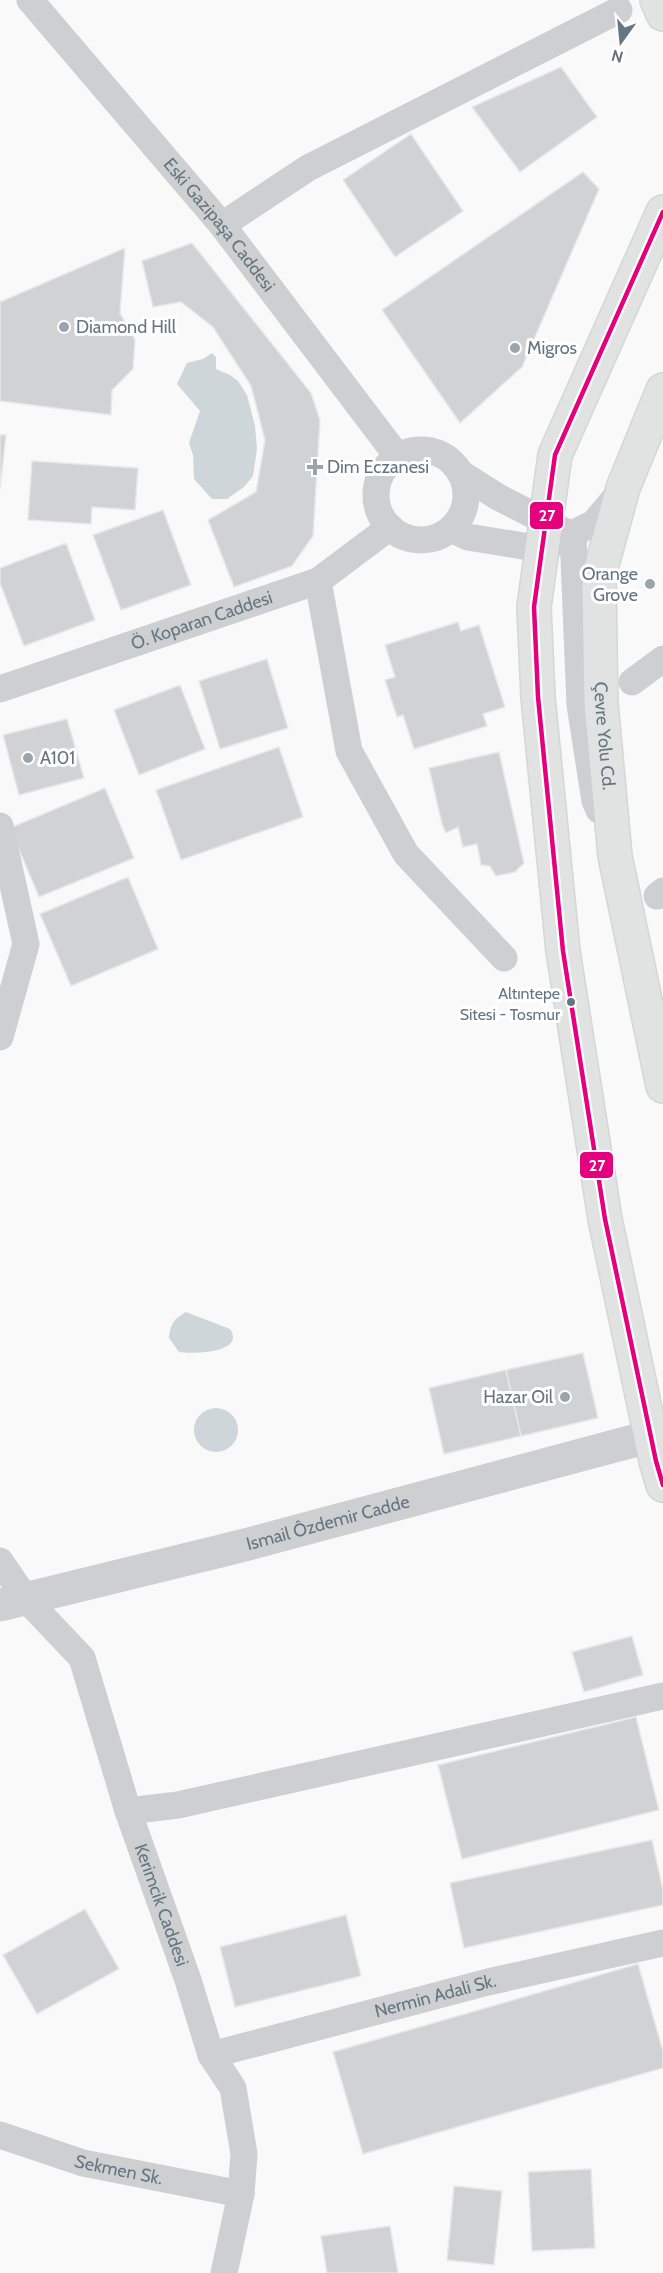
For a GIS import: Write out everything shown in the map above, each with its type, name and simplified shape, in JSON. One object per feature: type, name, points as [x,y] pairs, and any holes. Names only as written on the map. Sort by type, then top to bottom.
[{"type":"highway","points":[[657,0],[663,14]]},
{"type":"highway","points":[[663,212],[555,455],[554,535],[534,607],[538,697],[563,951],[604,1219],[663,1485]]},
{"type":"highway","name":"Çevre Yolu Cd.","points":[[663,390],[623,488],[600,572],[599,586],[601,703],[615,856],[663,1086]]},
{"type":"street","name":"Eski Gazipaşa Caddesi","points":[[30,0],[222,225],[398,457]]},
{"type":"street","points":[[222,225],[308,168],[619,10]]},
{"type":"street","points":[[410,451],[439,454],[451,462],[460,473],[466,487],[466,502],[461,517],[451,529],[440,536],[427,540],[401,536],[382,517],[377,504],[376,490],[387,465],[398,457],[410,451]]},
{"type":"street","points":[[460,473],[554,535],[595,801],[615,856]]},
{"type":"street","points":[[451,529],[468,537],[554,535],[594,523],[623,488]]},
{"type":"street","name":"Ö. Koparan Caddesi","points":[[0,689],[318,581],[390,527]]},
{"type":"street","points":[[318,581],[349,751],[406,854],[504,958]]},
{"type":"street","points":[[632,682],[663,658]]},
{"type":"street","points":[[0,826],[26,944],[0,1037]]},
{"type":"street","name":"Ismail Ôzdemir Cadde","points":[[13,1602],[241,1546],[652,1436]]},
{"type":"street","name":"Kerimcik Caddesi","points":[[0,1561],[13,1602],[82,1658],[128,1811],[188,1980],[211,2055],[233,2088],[244,2154],[241,2194],[224,2273]]},
{"type":"street","points":[[128,1811],[178,1805],[663,1696]]},
{"type":"street","name":"Nermin Adali Sk.","points":[[211,2055],[488,1982],[663,1943]]},
{"type":"street","name":"Sekmen Sk.","points":[[0,2135],[83,2163],[241,2194]]},
{"type":"shaded area","points":[[212,353],[216,357],[216,369],[238,381],[247,395],[255,426],[257,449],[253,476],[244,487],[227,499],[212,499],[194,479],[193,455],[189,443],[200,411],[177,384],[187,363],[203,359]]},
{"type":"shaded area","points":[[186,1312],[230,1329],[233,1337],[231,1343],[206,1352],[179,1352],[169,1338],[173,1322]]},
{"type":"shaded area","points":[[216,1408],[231,1415],[238,1430],[231,1445],[216,1452],[201,1445],[194,1430],[201,1415]]},
{"type":"building","points":[[561,67],[597,117],[520,172],[472,107]]},
{"type":"building","points":[[411,134],[463,211],[395,257],[343,180]]},
{"type":"building","points":[[583,172],[599,189],[522,367],[460,423],[382,310]]},
{"type":"building","points":[[192,243],[311,393],[320,420],[313,536],[292,566],[234,587],[208,520],[256,492],[265,440],[251,386],[213,327],[181,302],[153,307],[142,261]]},
{"type":"building","name":"Diamond Hill","points":[[125,248],[120,313],[135,340],[133,369],[112,390],[111,415],[0,401],[0,302]]},
{"type":"building","points":[[0,435],[6,435],[0,489]]},
{"type":"building","points":[[32,461],[138,468],[135,510],[92,507],[91,524],[28,520]]},
{"type":"building","points":[[163,510],[191,585],[121,610],[93,535]]},
{"type":"building","points":[[66,543],[95,620],[24,646],[0,583],[0,568]]},
{"type":"building","points":[[458,622],[461,631],[479,625],[505,707],[483,714],[487,726],[414,749],[403,715],[397,717],[385,680],[395,677],[385,645]]},
{"type":"building","points":[[267,659],[288,728],[220,749],[199,681]]},
{"type":"building","points":[[180,685],[205,749],[139,775],[114,710]]},
{"type":"building","points":[[67,719],[84,778],[19,795],[3,735]]},
{"type":"building","points":[[279,747],[303,817],[181,860],[156,790]]},
{"type":"building","points":[[499,752],[524,863],[515,872],[496,876],[490,866],[481,865],[477,844],[463,847],[458,827],[446,833],[429,768]]},
{"type":"building","points":[[105,788],[134,858],[39,897],[10,828]]},
{"type":"building","points":[[128,877],[158,949],[71,986],[40,914]]},
{"type":"building","points":[[583,1353],[598,1418],[521,1436],[506,1370]]},
{"type":"building","points":[[506,1370],[521,1436],[444,1454],[429,1388]]},
{"type":"building","points":[[632,1636],[643,1675],[584,1692],[572,1652]]},
{"type":"building","points":[[636,1717],[659,1810],[462,1859],[438,1765]]},
{"type":"building","points":[[652,1840],[663,1890],[663,1905],[464,1948],[450,1883]]},
{"type":"building","points":[[85,1909],[119,1969],[37,2014],[3,1955]]},
{"type":"building","points":[[346,1915],[361,1976],[235,2007],[220,1947]]},
{"type":"building","points":[[638,1964],[663,2051],[663,2068],[363,2154],[333,2052]]},
{"type":"building","points":[[591,2169],[595,2248],[532,2251],[528,2172]]},
{"type":"building","points":[[454,2186],[502,2191],[494,2265],[447,2260]]},
{"type":"building","points":[[390,2226],[398,2273],[327,2273],[321,2236]]},
{"type":"transit line","name":"27","points":[[663,212],[555,455],[534,607],[538,697],[563,951],[605,1219],[663,1485]]},
{"type":"place","name":"Diamond Hill","points":[[64,327]]},
{"type":"place","name":"Migros","points":[[515,348]]},
{"type":"place","name":"Dim Eczanesi","points":[[315,467]]},
{"type":"place","name":"Orange Grove","points":[[650,584]]},
{"type":"place","name":"A101","points":[[28,758]]},
{"type":"place","name":"Altıntepe Sitesi - Tosmur","points":[[571,1002]]},
{"type":"place","name":"Hazar Oil","points":[[565,1397]]}]
